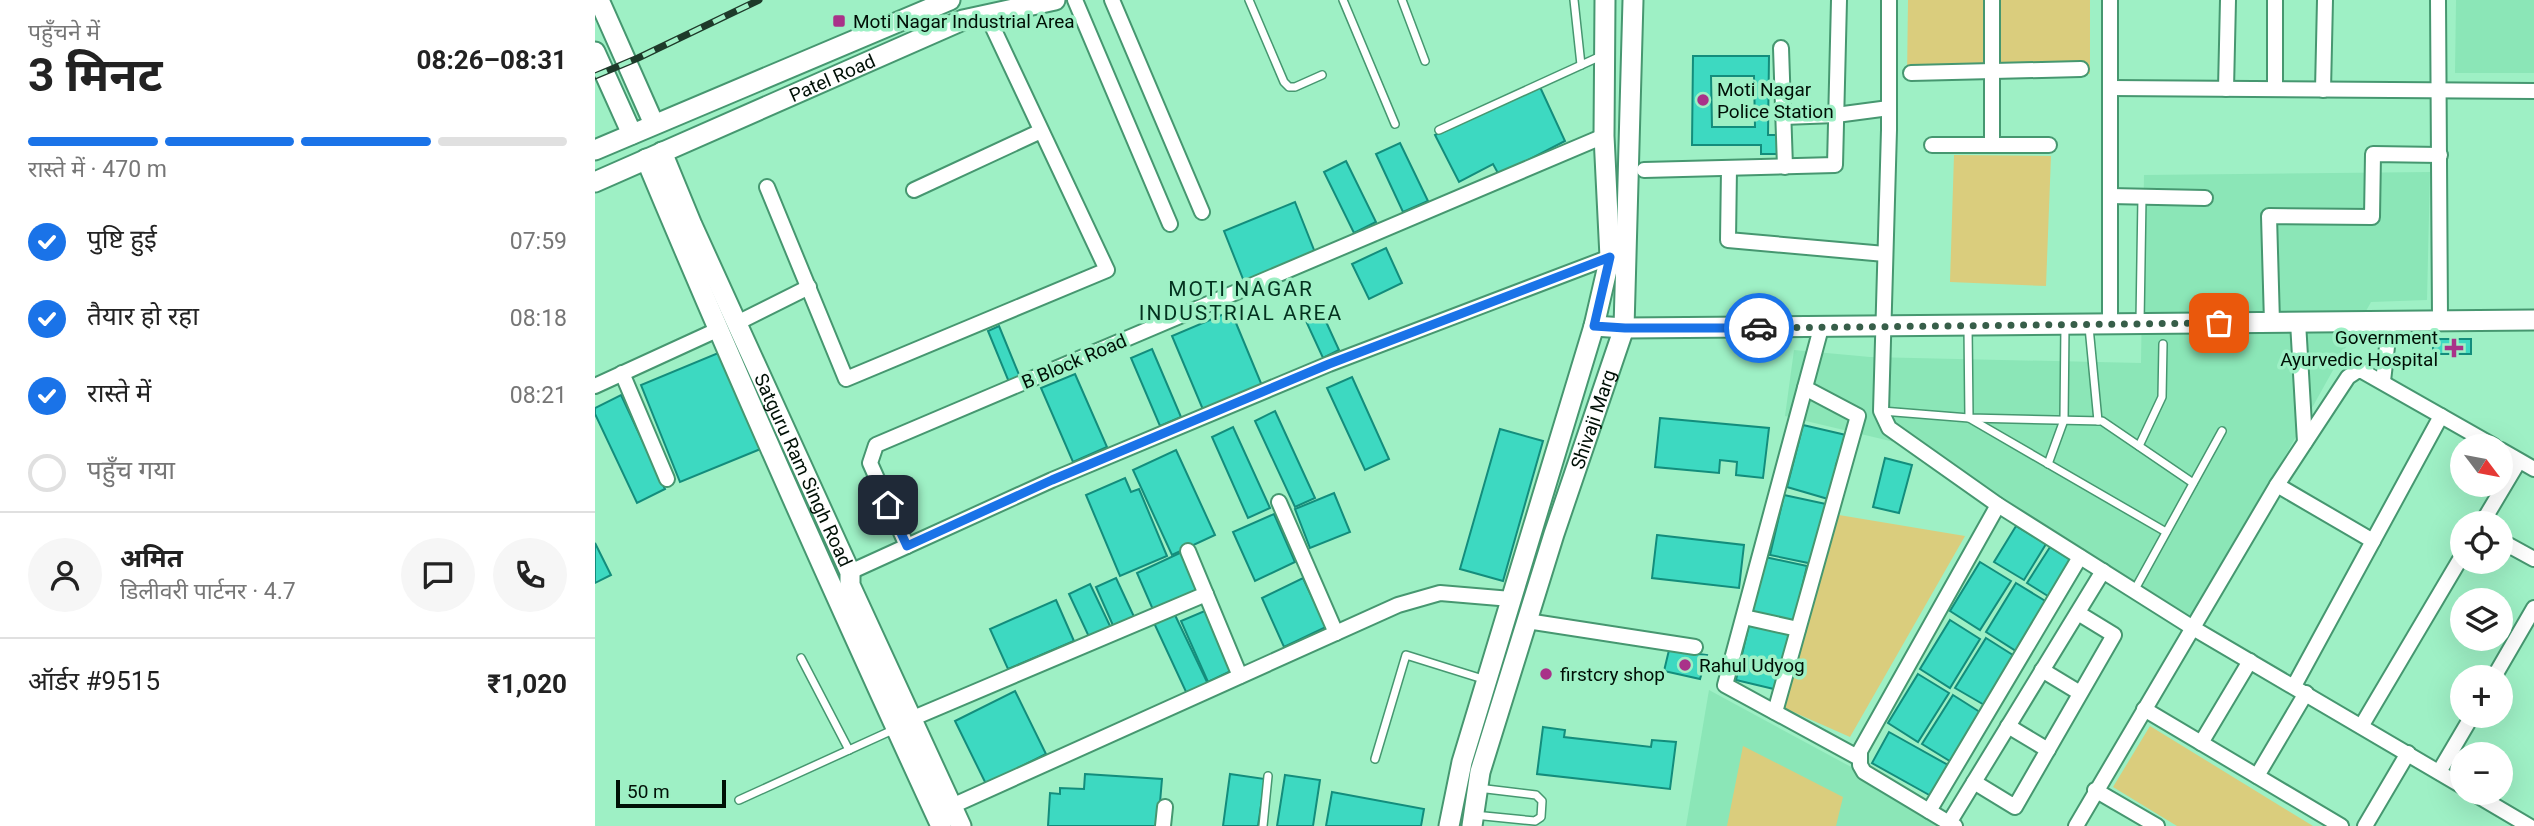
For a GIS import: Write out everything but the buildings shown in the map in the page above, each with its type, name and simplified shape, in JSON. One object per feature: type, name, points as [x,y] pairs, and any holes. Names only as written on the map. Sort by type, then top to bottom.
[{"type":"main road","points":[[599,0],[655,124]]},
{"type":"main road","name":"Patel Road","points":[[598,147],[950,0]]},
{"type":"main road","points":[[963,20],[1007,0]]},
{"type":"main road","name":"Patel Road","points":[[595,182],[963,20],[1055,0]]},
{"type":"main road","name":"Shivaji Marg","points":[[1449,826],[1462,762],[1594,326],[1610,257],[1604,136],[1605,0]]},
{"type":"main road","name":"Shivaji Marg","points":[[1472,820],[1480,772],[1554,534],[1625,328],[1633,0]]},
{"type":"main road","points":[[595,52],[632,134]]},
{"type":"main road","name":"Satguru Ram Singh Road","points":[[654,156],[692,225],[850,572],[850,584],[941,826]]},
{"type":"main road","name":"Satguru Ram Singh Road","points":[[654,156],[717,330],[831,588],[961,826]]},
{"type":"main road","points":[[595,197],[614,174]]},
{"type":"main road","points":[[1594,326],[1821,328],[2534,320]]},
{"type":"street","points":[[1075,0],[1170,225]]},
{"type":"street","points":[[1112,0],[1202,212]]},
{"type":"street","points":[[1644,170],[1835,166],[1839,0]]},
{"type":"street","points":[[1889,0],[1889,108],[1881,411],[1889,428],[1998,505],[2193,628],[2450,779]]},
{"type":"street","points":[[1992,0],[1992,145]]},
{"type":"street","points":[[2110,0],[2110,324]]},
{"type":"street","points":[[2226,89],[2228,0]]},
{"type":"street","points":[[2275,0],[2275,89]]},
{"type":"street","points":[[2323,90],[2325,0]]},
{"type":"street","points":[[2438,0],[2440,319]]},
{"type":"street","points":[[767,187],[846,379],[1107,270],[987,15]]},
{"type":"street","points":[[1781,48],[1785,167]]},
{"type":"street","points":[[1911,73],[2081,69]]},
{"type":"street","points":[[2111,88],[2534,91]]},
{"type":"street","points":[[1783,117],[1836,115],[1889,108]]},
{"type":"street","points":[[914,190],[1041,131]]},
{"type":"street","name":"B Block Road","points":[[907,546],[870,463],[877,445],[1604,136]]},
{"type":"street","points":[[1931,145],[2049,145]]},
{"type":"street","points":[[2272,322],[2269,216],[2372,217],[2373,154],[2440,155]]},
{"type":"street","points":[[1729,169],[1728,240],[1885,254]]},
{"type":"street","points":[[2110,195],[2205,198]]},
{"type":"street","points":[[850,572],[1052,480],[1329,364],[1610,257]]},
{"type":"street","points":[[737,323],[809,287]]},
{"type":"street","points":[[2383,381],[2390,321]]},
{"type":"street","points":[[2298,322],[2305,442]]},
{"type":"street","points":[[1821,328],[1725,685],[1859,758]]},
{"type":"street","points":[[595,386],[717,330]]},
{"type":"street","points":[[2076,826],[2277,485],[2352,373],[2362,371],[2383,381],[2473,434]]},
{"type":"street","points":[[622,373],[667,479]]},
{"type":"street","points":[[1775,712],[1858,416],[1805,388]]},
{"type":"street","points":[[2257,776],[2373,541],[2441,416]]},
{"type":"street","points":[[2513,457],[2534,469]]},
{"type":"street","points":[[2489,511],[2519,461]]},
{"type":"street","points":[[2277,485],[2373,541]]},
{"type":"street","points":[[1279,502],[1336,633]]},
{"type":"street","points":[[1998,505],[1860,751],[1859,758],[1864,772],[1952,824],[1974,782],[2103,571]]},
{"type":"street","points":[[2513,548],[2534,559]]},
{"type":"street","points":[[1188,551],[1240,676]]},
{"type":"street","points":[[1929,811],[2080,557]]},
{"type":"street","points":[[2362,725],[2451,574]]},
{"type":"street","points":[[952,806],[1336,633],[1427,595],[1453,593],[1511,599]]},
{"type":"street","points":[[904,724],[1206,594]]},
{"type":"street","points":[[2503,665],[2528,633],[2534,608]]},
{"type":"street","points":[[1974,782],[2015,807],[2113,635],[2078,613]]},
{"type":"street","points":[[1744,617],[1798,629]]},
{"type":"street","points":[[1527,621],[1695,647]]},
{"type":"street","points":[[2201,743],[2250,661]]},
{"type":"street","points":[[2042,670],[2080,693]]},
{"type":"street","points":[[2144,709],[2341,826]]},
{"type":"street","points":[[2008,726],[2048,750]]},
{"type":"street","points":[[2439,772],[2465,728]]},
{"type":"street","points":[[2365,826],[2408,753]]},
{"type":"street","points":[[2095,790],[2156,826]]},
{"type":"street","points":[[2493,805],[2529,826],[2534,816]]},
{"type":"street","points":[[1163,826],[1164,807]]},
{"type":"lane","points":[[1249,0],[1284,82],[1289,87],[1295,87],[1322,75]]},
{"type":"lane","points":[[1343,0],[1395,124]]},
{"type":"lane","points":[[1402,0],[1425,61]]},
{"type":"lane","points":[[1574,0],[1581,65]]},
{"type":"lane","points":[[1439,130],[1605,54]]},
{"type":"lane","points":[[2140,324],[2142,196]]},
{"type":"lane","points":[[2089,324],[2098,421]]},
{"type":"lane","points":[[2048,464],[2064,420],[2065,325]]},
{"type":"lane","points":[[1968,326],[1969,418]]},
{"type":"lane","points":[[2139,446],[2162,397],[2163,344]]},
{"type":"lane","points":[[1881,411],[1969,418],[2102,421],[2193,483]]},
{"type":"lane","points":[[1969,418],[2166,532]]},
{"type":"lane","points":[[2134,591],[2222,431]]},
{"type":"lane","points":[[1375,759],[1406,655],[1487,680]]},
{"type":"lane","points":[[801,658],[849,750]]},
{"type":"lane","points":[[739,800],[904,724]]},
{"type":"lane","points":[[1263,826],[1268,776]]},
{"type":"lane","points":[[1472,820],[1535,821],[1541,817],[1542,801],[1536,795],[1477,788]]},
{"type":"shaded area","points":[[1908,0],[2090,0],[2090,74],[1907,77]]},
{"type":"shaded area","points":[[2456,0],[2534,0],[2534,73],[2455,73]]},
{"type":"shaded area","points":[[1954,155],[2051,156],[2046,286],[1950,282]]},
{"type":"shaded area","points":[[2430,172],[2427,300],[2371,302],[2191,625],[1907,445],[1785,416],[1794,350],[1870,357],[2141,363],[2144,175]]},
{"type":"shaded area","points":[[1839,515],[1965,536],[1850,737],[1782,707]]},
{"type":"shaded area","points":[[1709,690],[1960,826],[1686,826]]},
{"type":"shaded area","points":[[2150,726],[2313,826],[2177,826],[2113,787]]},
{"type":"shaded area","points":[[1743,746],[1843,797],[1836,826],[1727,826]]},
{"type":"railway","points":[[595,76],[759,0]]},
{"type":"way so far","points":[[1759,328],[2219,323]]},
{"type":"place","name":"Moti Nagar Industrial Area","points":[[839,21]]},
{"type":"place","name":"Moti Nagar Police Station","points":[[1703,100]]},
{"type":"place","name":"Government Ayurvedic Hospital","points":[[2454,348]]},
{"type":"place","name":"Rahul Udyog","points":[[1685,665]]},
{"type":"place","name":"firstcry shop","points":[[1546,674]]},
{"type":"district","name":"MOTI NAGAR INDUSTRIAL AREA","points":[[1241,301]]},
{"type":"route","points":[[888,505],[907,546],[1052,480],[1329,364],[1610,257],[1594,326],[1759,328]]}]
